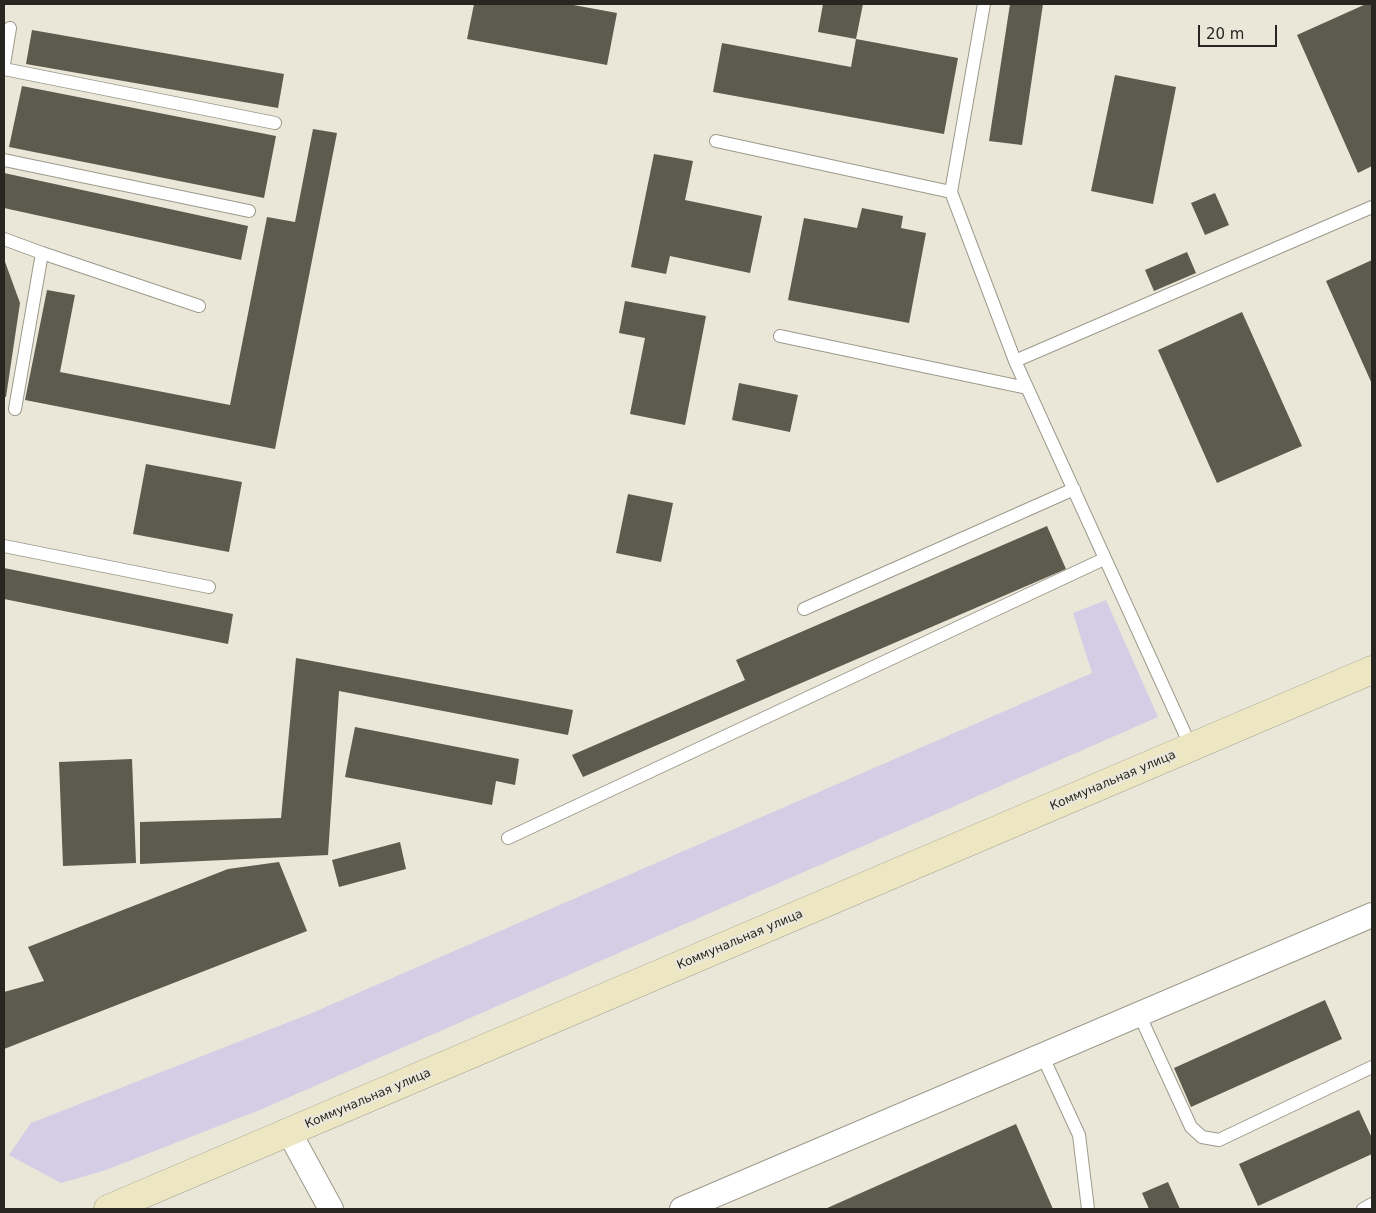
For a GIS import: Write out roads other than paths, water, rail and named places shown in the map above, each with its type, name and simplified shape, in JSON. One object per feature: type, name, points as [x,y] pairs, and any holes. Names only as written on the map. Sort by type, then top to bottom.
[{"type":"main road","name":"Коммунальная улица","points":[[108,1209],[1372,670]]},
{"type":"street","points":[[682,1209],[1372,915]]},
{"type":"street","points":[[289,1132],[331,1209]]},
{"type":"lane","points":[[984,4],[952,192],[1015,361],[1191,747]]},
{"type":"lane","points":[[4,64],[10,28]]},
{"type":"lane","points":[[4,70],[275,123]]},
{"type":"lane","points":[[716,141],[952,192]]},
{"type":"lane","points":[[4,160],[249,211]]},
{"type":"lane","points":[[1015,361],[1372,207]]},
{"type":"lane","points":[[4,239],[199,306]]},
{"type":"lane","points":[[15,408],[42,253]]},
{"type":"lane","points":[[780,336],[1027,388]]},
{"type":"lane","points":[[804,609],[1074,489]]},
{"type":"lane","points":[[4,546],[209,587]]},
{"type":"lane","points":[[508,838],[1104,559]]},
{"type":"lane","points":[[1140,1014],[1191,1127],[1202,1137],[1219,1140],[1372,1067]]},
{"type":"lane","points":[[1042,1056],[1079,1135],[1088,1209]]},
{"type":"lane","points":[[1363,1209],[1372,1204]]}]
